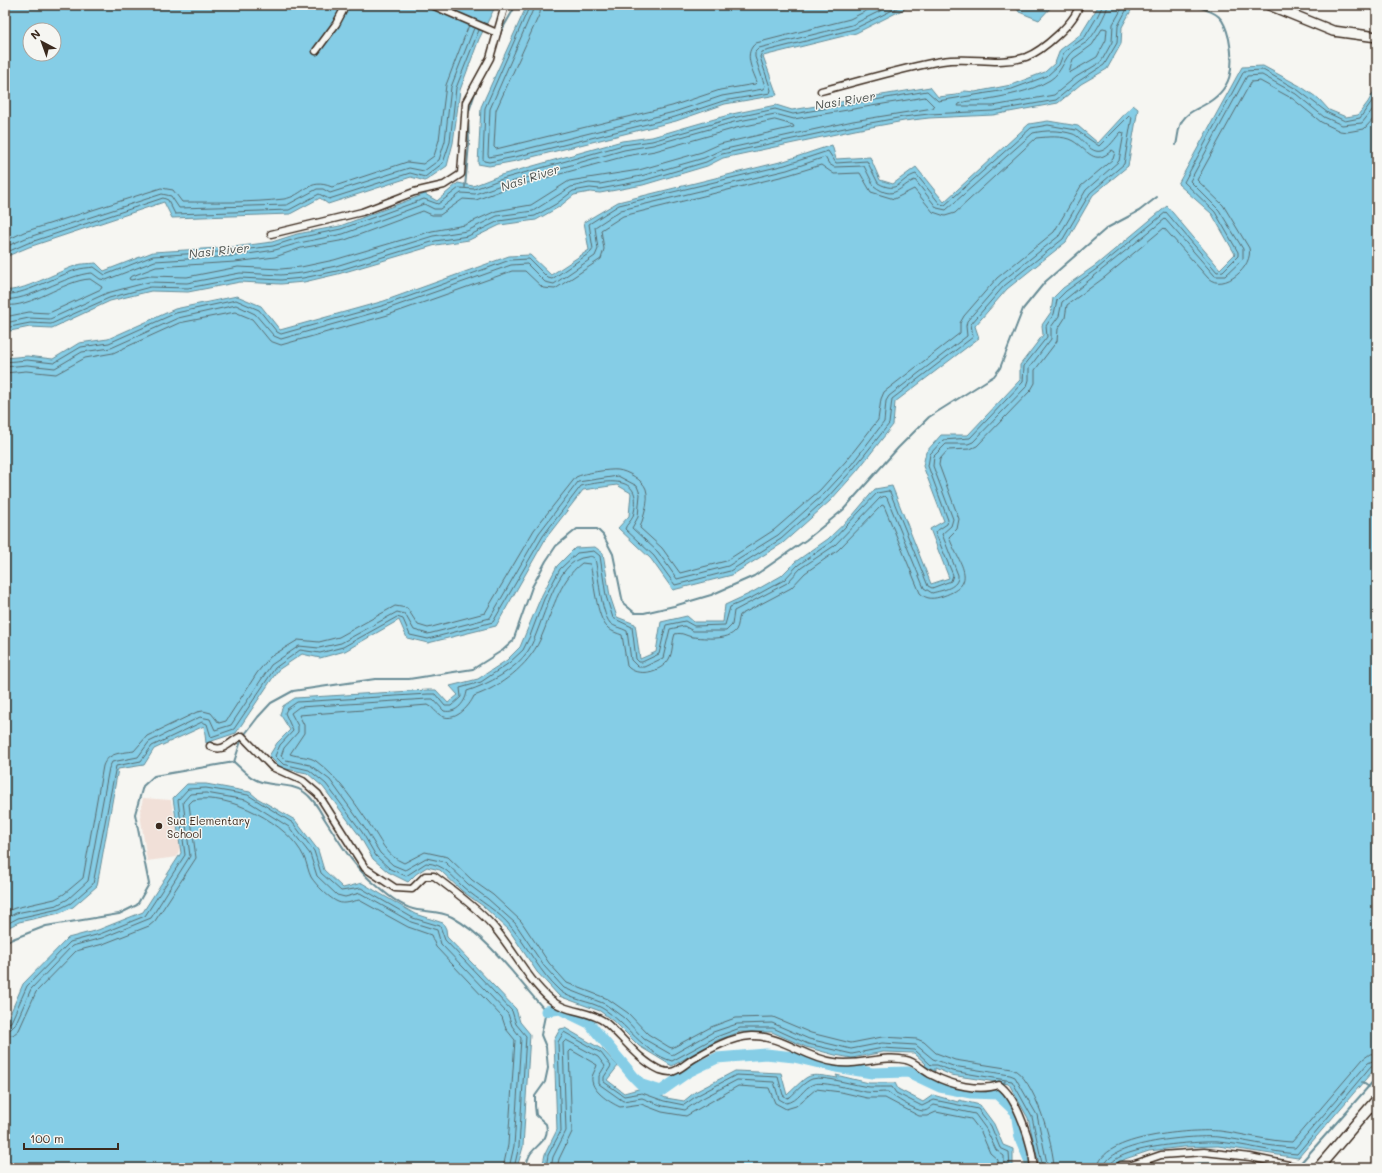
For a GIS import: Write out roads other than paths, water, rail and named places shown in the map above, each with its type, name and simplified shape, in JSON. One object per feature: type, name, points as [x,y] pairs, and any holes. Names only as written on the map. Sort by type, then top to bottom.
[{"type":"street","points":[[316,52],[336,24],[346,5]]},
{"type":"street","points":[[432,5],[496,32]]},
{"type":"street","points":[[271,234],[362,212],[414,192],[444,185],[456,179],[463,172],[464,117],[466,102],[490,58],[496,32],[505,5]]},
{"type":"street","points":[[821,91],[942,61],[966,59],[1004,61],[1025,58],[1036,53],[1059,33],[1069,22],[1079,5]]},
{"type":"street","points":[[1269,5],[1333,31],[1377,37]]},
{"type":"street","points":[[210,746],[215,749],[224,748],[242,736],[272,767],[303,781],[318,794],[365,868],[395,888],[412,889],[425,876],[434,876],[492,924],[550,1000],[557,1005],[598,1018],[635,1051],[661,1070],[670,1072],[678,1070],[715,1047],[736,1039],[750,1036],[769,1038],[831,1062],[848,1065],[888,1059],[906,1060],[920,1067],[931,1075],[951,1084],[989,1088],[999,1085],[1006,1090],[1015,1104],[1024,1128],[1034,1168]]},
{"type":"street","points":[[1318,1168],[1377,1099]]},
{"type":"street","points":[[1118,1168],[1122,1165],[1132,1165],[1161,1155],[1204,1152],[1250,1157],[1303,1168]]},
{"type":"water","points":[[5,5],[496,5],[479,39],[460,90],[453,143],[447,166],[425,181],[411,177],[328,204],[320,198],[290,214],[172,218],[164,202],[29,247],[5,257]]},
{"type":"water","points":[[527,5],[912,5],[856,33],[763,56],[777,95],[725,104],[676,121],[516,161],[489,166],[478,164],[481,107]]},
{"type":"water","points":[[1015,5],[1053,5],[1039,20],[1019,12]]},
{"type":"water","name":"Nasi River","points":[[1099,5],[1134,5],[1122,27],[1121,44],[1107,69],[1081,84],[1058,103],[993,115],[929,118],[904,121],[723,158],[707,166],[643,185],[600,193],[590,192],[574,195],[559,207],[536,220],[500,225],[469,240],[436,245],[338,274],[304,282],[281,284],[240,282],[188,292],[151,291],[110,301],[52,328],[30,327],[5,332],[5,290],[12,290],[30,285],[80,264],[96,263],[104,271],[153,252],[234,247],[272,242],[297,234],[340,226],[425,194],[437,201],[458,183],[473,186],[501,175],[622,141],[652,137],[732,114],[776,105],[792,110],[930,87],[938,97],[956,95],[965,91],[975,92],[1011,85],[1045,72],[1055,63],[1060,50],[1081,34]]},
{"type":"water","points":[[1263,66],[1300,86],[1319,99],[1329,110],[1346,117],[1358,115],[1368,102],[1377,86],[1377,1066],[1298,1158],[1218,1146],[1183,1147],[1149,1151],[1125,1159],[1111,1168],[1040,1168],[1028,1118],[1009,1084],[951,1075],[935,1068],[935,1071],[924,1066],[926,1064],[914,1053],[883,1052],[852,1058],[806,1047],[772,1032],[740,1032],[718,1040],[672,1066],[639,1046],[617,1024],[600,1011],[559,996],[537,972],[509,930],[483,906],[462,891],[440,870],[427,867],[416,874],[408,882],[388,872],[373,859],[359,835],[323,787],[307,773],[281,768],[269,756],[277,743],[290,730],[280,714],[283,706],[295,698],[436,690],[448,703],[458,695],[450,686],[478,679],[507,660],[520,647],[541,597],[557,566],[575,548],[595,547],[603,553],[610,596],[617,617],[635,624],[640,659],[656,652],[661,622],[687,616],[694,622],[723,622],[725,605],[751,593],[781,576],[795,562],[828,539],[853,515],[875,489],[892,486],[931,584],[949,578],[930,529],[944,521],[923,466],[926,452],[941,435],[968,435],[1020,380],[1020,365],[1043,335],[1042,325],[1051,312],[1053,298],[1063,288],[1096,265],[1167,206],[1220,269],[1235,254],[1212,214],[1178,184],[1242,67]]},
{"type":"water","points":[[1133,105],[1138,109],[1128,166],[1093,195],[1066,242],[1007,289],[975,326],[979,338],[895,402],[893,425],[857,471],[830,501],[783,543],[732,575],[673,590],[651,559],[618,528],[629,516],[631,493],[617,485],[583,490],[546,538],[496,626],[428,643],[407,638],[399,620],[345,651],[320,658],[302,654],[278,670],[236,733],[206,743],[204,726],[154,749],[144,765],[118,769],[97,886],[73,907],[60,913],[19,922],[5,929],[5,358],[27,356],[53,359],[79,343],[108,339],[175,309],[237,296],[261,306],[280,330],[384,301],[509,256],[530,255],[551,275],[589,250],[584,222],[618,202],[784,161],[832,145],[836,159],[870,157],[880,180],[893,184],[916,167],[944,202],[1029,124],[1048,121],[1078,126],[1098,143]]},
{"type":"water","points":[[187,784],[206,784],[250,792],[257,798],[295,820],[318,850],[324,870],[343,888],[362,883],[415,914],[443,923],[446,929],[447,937],[516,1009],[520,1022],[530,1034],[523,1147],[517,1168],[5,1168],[5,1021],[7,1021],[23,984],[68,938],[98,930],[143,912],[181,853],[173,798]]},
{"type":"water","points":[[565,1028],[603,1050],[618,1066],[607,1080],[624,1093],[642,1088],[666,1098],[684,1101],[695,1092],[735,1071],[781,1073],[787,1095],[800,1082],[809,1076],[819,1075],[838,1078],[836,1075],[869,1083],[895,1083],[898,1089],[923,1102],[933,1095],[958,1102],[959,1100],[980,1105],[994,1124],[1003,1145],[1013,1149],[1013,1168],[542,1168],[545,1154],[557,1130],[554,1040],[560,1029]]},
{"type":"waterway","points":[[499,35],[516,5]]},
{"type":"waterway","points":[[1130,8],[1139,5]]},
{"type":"waterway","points":[[1176,145],[1179,129],[1184,118],[1189,113],[1204,105],[1221,92],[1226,85],[1231,69],[1232,59],[1229,39],[1227,30],[1221,19],[1213,12],[1192,5]]},
{"type":"waterway","points":[[465,187],[469,144],[468,114],[476,90]]},
{"type":"waterway","points":[[5,942],[46,926],[119,914],[137,905],[149,884],[135,814],[143,786],[154,776],[234,762],[242,738],[271,703],[293,691],[375,679],[409,679],[473,669],[503,650],[513,641],[532,587],[546,561],[556,546],[577,529],[597,529],[603,535],[613,554],[623,603],[635,613],[644,613],[674,606],[711,595],[754,576],[806,540],[843,510],[898,448],[929,417],[994,376],[1000,368],[1023,309],[1045,282],[1107,228],[1139,211],[1157,197]]},
{"type":"waterway","points":[[234,762],[256,780],[299,789],[307,794],[316,804],[347,854],[361,871],[380,889],[407,907],[444,914],[466,926],[491,948],[546,1011],[541,1035],[546,1047],[548,1068],[545,1082],[535,1096],[535,1106],[536,1115],[546,1124],[547,1129],[545,1137],[528,1158],[525,1168]]},
{"type":"waterway","points":[[546,1011],[560,1009],[589,1023],[642,1085],[661,1091],[688,1072],[717,1058],[766,1054],[794,1057],[836,1067],[872,1073],[908,1072],[940,1087],[971,1093],[997,1094],[1016,1112],[1020,1138],[1030,1162],[1030,1168]]},
{"type":"waterway","points":[[1298,1166],[1377,1077]]},
{"type":"waterway","points":[[997,1094],[1005,1081]]},
{"type":"waterway","points":[[1362,1082],[1369,1087]]},
{"type":"waterway","points":[[1199,1168],[1216,1168]]},
{"type":"place","name":"Sua Elementary School","points":[[159,826]]}]
